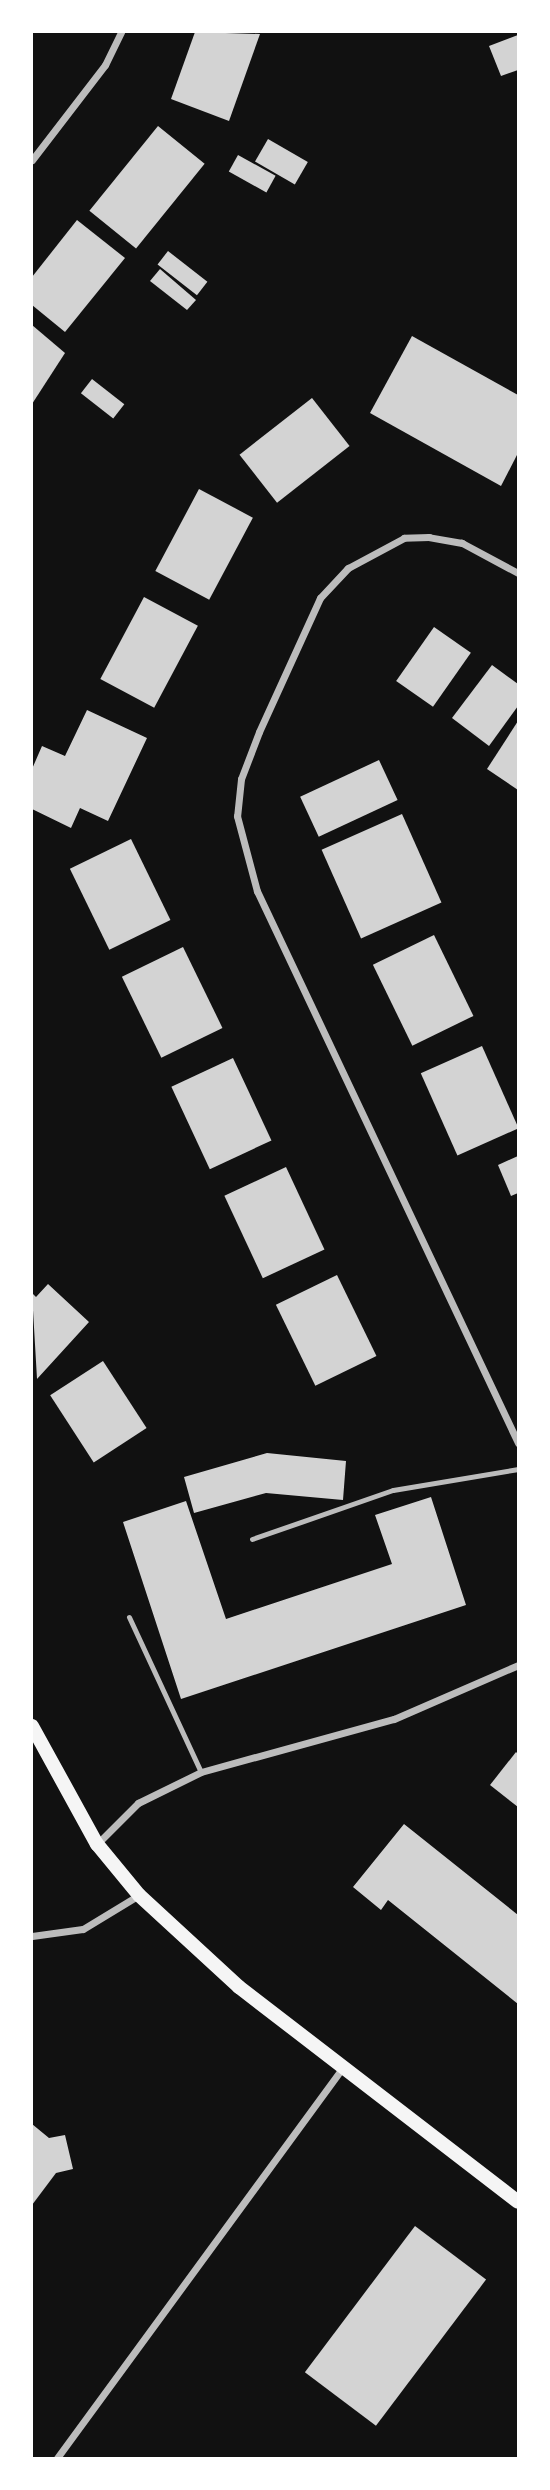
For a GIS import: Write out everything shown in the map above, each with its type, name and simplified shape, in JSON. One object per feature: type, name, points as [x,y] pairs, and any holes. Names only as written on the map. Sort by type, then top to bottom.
[{"type":"main road","points":[[32,1727],[49,1768],[97,1844],[139,1895],[342,2069],[519,2202]]},
{"type":"street","points":[[32,160],[105,65],[121,32]]},
{"type":"street","points":[[519,573],[462,543],[429,537],[404,538],[348,568],[320,598],[259,733],[241,779],[237,816],[257,891],[519,1443]]},
{"type":"street","points":[[97,1844],[138,1803],[201,1772],[394,1719],[519,1665]]},
{"type":"street","points":[[32,1936],[83,1929],[139,1895]]},
{"type":"street","points":[[57,2459],[342,2069]]},
{"type":"lane","points":[[252,1539],[393,1490],[519,1469]]},
{"type":"lane","points":[[129,1617],[201,1772]]},
{"type":"building","points":[[195,32],[260,34],[229,121],[171,99]]},
{"type":"building","points":[[518,35],[518,70],[501,76],[489,46]]},
{"type":"building","points":[[158,126],[205,164],[136,248],[89,211]]},
{"type":"building","points":[[268,139],[308,162],[295,185],[255,162]]},
{"type":"building","points":[[238,155],[276,176],[266,192],[229,172]]},
{"type":"building","points":[[77,220],[125,258],[65,332],[32,305],[32,277]]},
{"type":"building","points":[[168,251],[207,282],[197,295],[158,264]]},
{"type":"building","points":[[160,269],[196,300],[187,310],[150,281]]},
{"type":"building","points":[[32,325],[65,353],[32,404]]},
{"type":"building","points":[[412,336],[518,395],[518,453],[501,486],[370,413]]},
{"type":"building","points":[[92,379],[124,404],[113,418],[81,393]]},
{"type":"building","points":[[312,398],[350,446],[277,503],[240,455]]},
{"type":"building","points":[[199,489],[253,518],[209,600],[155,571]]},
{"type":"building","points":[[144,597],[198,626],[154,708],[100,679]]},
{"type":"building","points":[[434,627],[471,653],[433,707],[396,681]]},
{"type":"building","points":[[492,665],[518,684],[518,706],[489,746],[452,718]]},
{"type":"building","points":[[87,710],[147,738],[108,821],[80,808],[71,828],[32,809],[32,769],[42,746],[65,756]]},
{"type":"building","points":[[518,721],[518,790],[487,769]]},
{"type":"building","points":[[379,760],[398,800],[319,837],[300,797]]},
{"type":"building","points":[[402,814],[441,903],[361,938],[322,850]]},
{"type":"building","points":[[131,839],[170,920],[109,950],[70,869]]},
{"type":"building","points":[[434,935],[473,1016],[412,1046],[373,965]]},
{"type":"building","points":[[183,947],[222,1028],[161,1058],[122,977]]},
{"type":"building","points":[[482,1046],[518,1128],[457,1155],[421,1073]]},
{"type":"building","points":[[233,1058],[271,1140],[210,1169],[171,1087]]},
{"type":"building","points":[[518,1156],[518,1193],[511,1196],[498,1165]]},
{"type":"building","points":[[286,1167],[324,1249],[263,1278],[224,1196]]},
{"type":"building","points":[[337,1275],[376,1356],[315,1386],[276,1305]]},
{"type":"building","points":[[48,1284],[89,1322],[37,1379],[32,1293],[36,1297]]},
{"type":"building","points":[[103,1361],[147,1428],[94,1462],[50,1395]]},
{"type":"building","points":[[267,1453],[346,1461],[343,1500],[266,1493],[194,1513],[184,1477]]},
{"type":"building","points":[[431,1497],[466,1605],[181,1699],[123,1522],[186,1501],[226,1619],[392,1564],[375,1515]]},
{"type":"building","points":[[516,1752],[518,1754],[518,1807],[490,1785]]},
{"type":"building","points":[[404,1824],[518,1915],[518,2004],[388,1900],[381,1910],[353,1887]]},
{"type":"building","points":[[32,2124],[49,2138],[65,2135],[73,2169],[56,2173],[32,2205]]},
{"type":"building","points":[[415,2226],[486,2280],[376,2426],[305,2372]]}]
